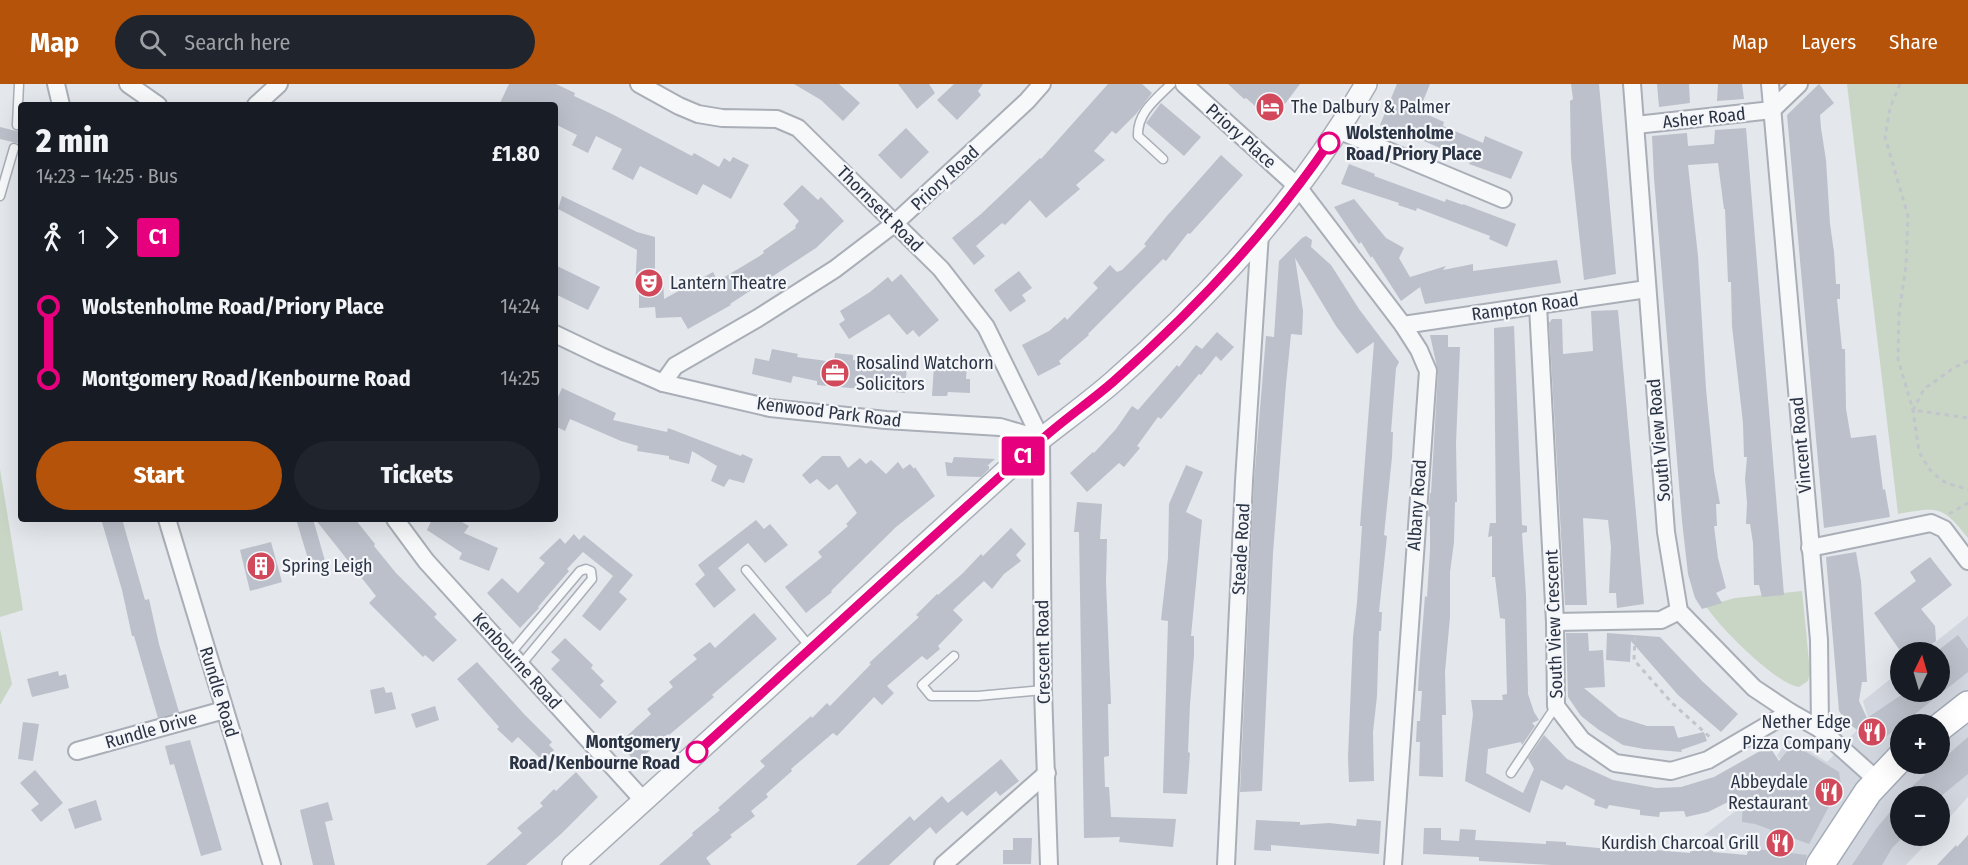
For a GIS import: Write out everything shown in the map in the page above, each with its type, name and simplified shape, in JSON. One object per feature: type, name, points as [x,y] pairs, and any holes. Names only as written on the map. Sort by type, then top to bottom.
[{"type":"main road","points":[[1950,719],[1968,705]]},
{"type":"main road","points":[[1820,865],[1857,806],[1890,768]]},
{"type":"street","points":[[56,84],[60,102]]},
{"type":"street","points":[[128,84],[154,102]]},
{"type":"street","points":[[259,102],[279,84]]},
{"type":"street","name":"Thornsett Road","points":[[639,84],[698,114],[722,118],[777,119],[798,128],[940,269],[986,327],[1041,440]]},
{"type":"street","name":"Priory Road","points":[[663,382],[675,366],[758,318],[835,269],[894,225],[1003,124],[1042,84]]},
{"type":"street","name":"Priory Place","points":[[1184,84],[1299,187]]},
{"type":"street","points":[[573,865],[1041,440],[1112,383],[1184,316],[1299,187],[1366,84]]},
{"type":"street","name":"South View Road","points":[[1632,84],[1666,532],[1679,611]]},
{"type":"street","name":"Vincent Road","points":[[1770,84],[1819,640],[1820,729]]},
{"type":"street","points":[[1772,110],[1799,84]]},
{"type":"street","name":"Asher Road","points":[[1636,125],[1772,110]]},
{"type":"street","points":[[1338,130],[1503,199]]},
{"type":"street","name":"Albany Road","points":[[1299,187],[1403,325],[1419,350],[1428,370],[1393,865]]},
{"type":"street","name":"Steade Road","points":[[1226,865],[1244,481],[1260,233]]},
{"type":"street","name":"Rampton Road","points":[[1403,325],[1647,289]]},
{"type":"street","name":"South View Crescent","points":[[1538,306],[1555,622],[1556,706],[1582,740],[1616,763],[1671,771],[1708,760],[1790,712]]},
{"type":"street","name":"Kenwood Park Road","points":[[558,335],[663,382],[771,408],[886,420],[1000,427],[1041,440]]},
{"type":"street","name":"Crescent Road","points":[[1041,440],[1043,690],[1049,865]]},
{"type":"street","name":"Rundle Road","points":[[168,522],[272,865]]},
{"type":"street","name":"Kenbourne Road","points":[[397,522],[426,561],[643,800]]},
{"type":"street","points":[[1810,548],[1931,523],[1944,529],[1968,561]]},
{"type":"street","points":[[1555,622],[1661,620],[1679,611],[1754,688],[1820,729],[1877,780]]},
{"type":"street","name":"Rundle Drive","points":[[78,751],[224,710]]},
{"type":"street","points":[[943,865],[1047,773]]},
{"type":"lane","points":[[18,102],[19,84]]},
{"type":"lane","points":[[1162,159],[1138,136],[1137,124],[1171,84]]},
{"type":"lane","points":[[17,125],[18,104]]},
{"type":"lane","points":[[0,196],[14,148]]},
{"type":"lane","points":[[586,569],[591,571],[592,579],[515,660],[580,571],[586,569]]},
{"type":"lane","points":[[746,570],[812,649]]},
{"type":"lane","points":[[954,656],[922,686],[931,696],[978,696],[1043,690]]},
{"type":"lane","points":[[1511,773],[1556,706]]},
{"type":"path","points":[[1900,84],[1890,108],[1885,137],[1908,216],[1906,265],[1899,314],[1898,358],[1913,411],[1919,452],[1930,470],[1949,484],[1968,489]]},
{"type":"path","points":[[1913,411],[1924,389],[1955,367],[1968,362]]},
{"type":"path","points":[[1913,411],[1968,418]]},
{"type":"path","points":[[1635,622],[1634,660],[1672,704],[1725,750]]},
{"type":"shaded area","points":[[1968,616],[1968,797],[1950,817],[1950,786],[1890,786],[1890,846],[1924,846],[1906,865],[1750,865],[1748,842],[1704,835],[1750,800],[1793,772],[1777,756],[1789,738],[1827,762],[1868,718],[1863,701],[1890,679],[1890,702],[1950,702],[1950,642],[1936,642]]},
{"type":"green space","points":[[1847,84],[1968,84],[1968,538],[1952,519],[1938,511],[1922,510],[1898,514]]},
{"type":"green space","points":[[0,469],[23,610],[0,617]]},
{"type":"green space","points":[[1802,591],[1810,672],[1808,681],[1799,687],[1789,684],[1763,666],[1735,640],[1706,606],[1735,598]]},
{"type":"green space","points":[[0,629],[12,684],[0,705]]},
{"type":"building","points":[[509,84],[556,84],[575,93],[574,96],[692,156],[694,153],[719,167],[724,158],[730,162],[733,157],[749,165],[731,199],[703,184],[697,195],[640,166],[633,180],[612,169],[622,149],[596,136],[588,153],[572,145],[577,135],[558,126],[558,102],[500,102]]},
{"type":"building","points":[[794,84],[839,84],[860,103],[843,121],[821,100]]},
{"type":"building","points":[[898,84],[929,84],[935,93],[917,109]]},
{"type":"building","points":[[954,84],[983,84],[978,91],[981,95],[957,120],[937,100]]},
{"type":"building","points":[[1108,84],[1142,84],[1152,93],[1136,114],[1116,134],[1112,131],[1094,151],[1105,160],[1076,185],[1080,189],[1046,218],[1030,200],[1005,225],[1002,223],[976,246],[985,256],[974,265],[952,238],[1041,159]]},
{"type":"building","name":"The Dalbury & Palmer","points":[[1228,84],[1300,84],[1272,121]]},
{"type":"building","points":[[1397,84],[1430,84],[1419,111],[1444,122],[1443,126],[1483,143],[1485,136],[1523,152],[1511,179],[1469,164],[1470,161],[1403,132],[1380,125]]},
{"type":"building","points":[[1571,84],[1599,84],[1616,274],[1584,280],[1571,158],[1570,101],[1573,99]]},
{"type":"building","points":[[1657,84],[1689,84],[1690,103],[1659,107]]},
{"type":"building","points":[[1718,84],[1742,84],[1744,99],[1717,101]]},
{"type":"building","points":[[1819,84],[1834,103],[1820,115],[1836,284],[1840,284],[1840,299],[1837,299],[1842,349],[1845,349],[1846,409],[1851,438],[1876,435],[1883,490],[1885,489],[1890,517],[1824,528],[1787,115]]},
{"type":"building","points":[[1161,103],[1201,137],[1184,156],[1146,123]]},
{"type":"building","points":[[0,127],[18,131],[18,143],[0,139]]},
{"type":"building","points":[[906,128],[929,152],[901,179],[878,155]]},
{"type":"building","points":[[1746,128],[1784,595],[1762,597],[1759,585],[1754,585],[1753,543],[1750,524],[1746,524],[1747,457],[1744,457],[1743,423],[1732,326],[1731,282],[1728,282],[1725,209],[1718,163],[1688,165],[1698,256],[1706,389],[1714,471],[1720,504],[1716,504],[1717,526],[1714,526],[1718,558],[1726,588],[1716,593],[1722,603],[1702,609],[1695,598],[1688,574],[1682,521],[1652,136],[1687,133],[1688,146],[1714,144],[1715,130]]},
{"type":"building","points":[[1221,155],[1243,175],[1190,234],[1188,233],[1166,261],[1163,259],[1089,335],[1059,361],[1061,364],[1038,376],[1022,345],[1049,331],[1065,317],[1067,320],[1098,288],[1093,283],[1110,265],[1117,272],[1122,270],[1146,246],[1144,244],[1166,217]]},
{"type":"building","points":[[1349,164],[1375,174],[1374,176],[1445,202],[1446,199],[1463,204],[1516,224],[1507,247],[1489,239],[1490,236],[1417,208],[1416,211],[1341,184]]},
{"type":"building","points":[[802,185],[818,200],[821,197],[844,221],[816,248],[731,305],[688,329],[681,317],[656,318],[655,307],[639,308],[639,289],[635,289],[637,250],[558,209],[562,196],[637,232],[655,237],[655,277],[663,276],[664,299],[713,272],[718,281],[764,253],[763,251],[796,228],[799,221],[783,204]]},
{"type":"building","points":[[1354,199],[1386,238],[1404,248],[1399,258],[1410,277],[1446,266],[1443,270],[1473,264],[1473,271],[1557,260],[1561,283],[1425,304],[1420,287],[1401,301],[1372,256],[1371,258],[1361,242],[1359,244],[1334,207]]},
{"type":"building","points":[[1306,236],[1312,240],[1311,247],[1331,265],[1359,309],[1399,362],[1396,368],[1391,432],[1393,432],[1392,457],[1384,535],[1387,536],[1379,612],[1382,612],[1373,732],[1374,781],[1349,782],[1348,757],[1353,637],[1374,342],[1357,354],[1336,326],[1295,258],[1303,311],[1302,335],[1291,334],[1286,384],[1273,553],[1262,791],[1240,792],[1254,482],[1266,336],[1274,337],[1279,261]]},
{"type":"building","points":[[558,266],[600,287],[588,310],[558,295]]},
{"type":"building","points":[[1019,271],[1032,288],[1022,295],[1026,301],[1010,312],[994,290]]},
{"type":"building","points":[[901,274],[939,320],[919,337],[913,330],[907,335],[889,314],[849,339],[839,324],[845,320],[840,311],[870,292],[888,277],[892,282]]},
{"type":"building","points":[[1618,310],[1644,604],[1617,608],[1616,593],[1609,593],[1611,547],[1608,520],[1583,518],[1587,605],[1565,605],[1549,323],[1552,319],[1562,319],[1563,354],[1593,351],[1591,311]]},
{"type":"building","points":[[1514,326],[1522,525],[1527,526],[1527,532],[1522,533],[1528,694],[1539,720],[1532,723],[1535,726],[1522,745],[1521,742],[1488,749],[1486,773],[1523,793],[1534,769],[1528,758],[1544,735],[1567,759],[1613,780],[1656,788],[1681,787],[1714,777],[1769,746],[1779,761],[1793,744],[1839,772],[1841,784],[1809,844],[1755,824],[1742,822],[1743,798],[1730,804],[1730,801],[1708,812],[1686,817],[1684,811],[1660,812],[1659,817],[1640,815],[1640,810],[1609,805],[1607,809],[1594,805],[1595,800],[1566,785],[1562,790],[1541,780],[1530,813],[1465,781],[1473,714],[1471,700],[1503,700],[1502,695],[1507,694],[1505,619],[1500,618],[1495,577],[1492,577],[1492,536],[1488,537],[1490,523],[1496,523],[1494,328]]},
{"type":"building","points":[[1217,332],[1234,347],[1221,361],[1216,356],[1161,419],[1158,417],[1137,446],[1140,448],[1124,467],[1119,463],[1087,492],[1070,473],[1094,453],[1116,429],[1132,406],[1138,410],[1177,365],[1179,367],[1196,345],[1202,349]]},
{"type":"building","points":[[1430,335],[1448,335],[1448,347],[1460,347],[1456,443],[1457,502],[1455,502],[1454,542],[1450,572],[1450,617],[1445,672],[1446,715],[1442,715],[1443,777],[1419,776],[1420,742],[1416,742],[1422,691],[1418,691],[1430,550],[1430,517],[1428,516],[1438,372]]},
{"type":"building","points":[[772,349],[798,354],[797,357],[834,362],[835,353],[853,355],[853,360],[907,364],[905,393],[817,385],[817,381],[793,376],[791,383],[752,374],[755,358],[769,361]]},
{"type":"building","points":[[944,365],[967,366],[966,379],[970,379],[970,393],[948,392],[947,396],[932,396],[934,366],[945,367]]},
{"type":"building","points":[[562,388],[616,413],[613,420],[667,432],[668,428],[753,459],[744,483],[729,479],[724,487],[711,481],[717,466],[692,451],[689,464],[669,459],[669,456],[637,451],[638,446],[570,419],[565,431],[558,428],[558,397]]},
{"type":"building","points":[[822,456],[840,456],[848,468],[860,458],[866,464],[871,460],[886,474],[898,462],[903,469],[910,464],[914,469],[915,467],[935,496],[896,527],[832,592],[806,613],[785,587],[822,557],[818,552],[848,526],[846,524],[857,513],[837,484],[829,490],[817,479],[810,484],[802,475]]},
{"type":"building","points":[[954,457],[995,459],[987,466],[989,469],[981,477],[947,476],[945,462],[952,463]]},
{"type":"building","points":[[1186,465],[1203,472],[1186,512],[1202,520],[1191,636],[1194,636],[1194,655],[1187,794],[1163,793],[1168,621],[1161,620],[1168,558],[1169,504]]},
{"type":"building","points":[[1077,502],[1102,504],[1100,539],[1107,539],[1106,582],[1111,704],[1108,704],[1109,756],[1104,757],[1105,787],[1109,787],[1111,817],[1176,819],[1173,847],[1119,842],[1120,837],[1084,838],[1079,532],[1074,532]]},
{"type":"building","points":[[756,520],[764,529],[770,524],[788,545],[765,563],[748,543],[718,568],[736,590],[714,608],[695,584],[705,575],[698,565]]},
{"type":"building","points":[[102,522],[123,522],[145,600],[149,599],[159,644],[179,712],[158,718],[134,636],[132,636],[122,590]]},
{"type":"building","points":[[297,522],[314,522],[327,568],[312,572]]},
{"type":"building","points":[[317,522],[357,522],[396,573],[437,614],[434,617],[457,640],[433,662],[425,655],[423,657],[369,603],[376,596]]},
{"type":"building","points":[[431,522],[462,522],[469,526],[464,533],[498,548],[489,571],[459,559],[462,553],[427,530]]},
{"type":"building","points":[[1011,528],[1026,544],[1016,555],[1021,561],[1004,574],[992,589],[984,581],[953,610],[963,620],[938,646],[940,649],[927,660],[922,656],[887,686],[894,693],[882,705],[874,697],[837,736],[833,733],[791,769],[792,771],[766,794],[768,797],[751,811],[755,816],[730,835],[732,837],[706,858],[711,865],[659,865],[765,766],[760,761],[827,703],[830,706],[871,664],[869,663],[919,617],[916,615],[937,594],[963,573],[981,554],[983,556]]},
{"type":"building","points":[[574,534],[579,540],[584,535],[633,575],[619,592],[627,599],[600,631],[582,616],[613,576],[583,552],[567,569],[569,571],[539,608],[520,628],[487,593],[502,578],[518,593],[545,563],[539,558],[560,538],[565,544]]},
{"type":"building","name":"Spring Leigh","points":[[271,542],[282,582],[250,591],[240,550]]},
{"type":"building","points":[[1856,552],[1861,581],[1867,682],[1862,682],[1859,701],[1867,718],[1891,702],[1930,702],[1915,714],[1890,714],[1890,734],[1878,743],[1848,723],[1839,711],[1826,557]]},
{"type":"building","points":[[1930,557],[1952,585],[1921,609],[1935,626],[1935,642],[1894,642],[1874,613],[1916,581],[1910,572]]},
{"type":"building","points":[[754,613],[777,639],[712,695],[714,697],[636,763],[619,743],[651,714],[647,709],[673,687],[669,682],[697,659],[693,655],[710,642],[715,648]]},
{"type":"building","points":[[1566,633],[1588,633],[1589,651],[1603,650],[1605,687],[1584,688],[1619,717],[1647,726],[1674,726],[1678,738],[1704,732],[1707,741],[1681,750],[1682,752],[1644,749],[1623,745],[1599,730],[1581,716],[1568,697]]},
{"type":"building","points":[[1607,633],[1660,637],[1702,681],[1738,714],[1721,732],[1678,695],[1631,641],[1630,662],[1606,660]]},
{"type":"building","points":[[1958,635],[1968,649],[1968,672],[1950,686],[1949,642]]},
{"type":"building","points":[[565,638],[593,665],[591,668],[604,681],[600,685],[617,702],[600,719],[551,669],[560,660],[551,652]]},
{"type":"building","points":[[477,662],[552,742],[549,745],[554,750],[543,761],[518,737],[512,743],[497,729],[499,727],[457,679]]},
{"type":"building","points":[[58,671],[59,676],[66,674],[69,688],[32,697],[27,679]]},
{"type":"building","points":[[384,687],[386,693],[392,692],[396,709],[375,714],[370,690]]},
{"type":"building","points":[[435,706],[439,720],[416,728],[411,714]]},
{"type":"building","points":[[23,722],[39,724],[33,761],[18,759]]},
{"type":"building","points":[[1968,737],[1968,774],[1950,789],[1950,786],[1912,786],[1926,774],[1950,774],[1950,753]]},
{"type":"building","points":[[190,740],[222,850],[201,856],[174,764],[170,765],[165,746]]},
{"type":"building","points":[[1001,759],[1019,781],[1000,796],[996,791],[967,816],[962,811],[936,834],[930,827],[889,865],[856,865],[910,816],[914,821],[942,796],[948,803]]},
{"type":"building","points":[[35,770],[63,803],[41,822],[31,810],[39,804],[20,783]]},
{"type":"building","points":[[576,772],[598,797],[526,865],[486,865],[522,833],[517,828],[543,806],[540,803]]},
{"type":"building","points":[[96,800],[102,820],[75,829],[68,809]]},
{"type":"building","points":[[328,802],[333,820],[325,822],[335,865],[313,865],[300,810]]},
{"type":"building","points":[[1890,812],[1890,846],[1894,846],[1882,865],[1852,865]]},
{"type":"building","points":[[1357,819],[1381,821],[1379,854],[1271,845],[1271,851],[1254,850],[1256,820],[1300,822],[1300,825],[1329,823],[1356,826]]},
{"type":"building","points":[[1424,828],[1441,828],[1441,840],[1459,841],[1460,829],[1476,830],[1475,840],[1546,844],[1546,841],[1566,842],[1566,845],[1609,849],[1610,846],[1690,853],[1690,851],[1699,851],[1699,845],[1714,846],[1713,852],[1747,855],[1748,848],[1807,855],[1804,865],[1552,865],[1479,861],[1479,857],[1423,854]]},
{"type":"building","points":[[1968,835],[1968,865],[1937,865],[1956,845],[1957,847]]},
{"type":"building","points":[[1013,838],[1032,838],[1031,864],[1003,864],[1003,850],[1013,850]]},
{"type":"bus line","name":"C1","points":[[697,752],[1041,440],[1112,383],[1184,316],[1299,187],[1329,143]]},
{"type":"place","name":"The Dalbury & Palmer","points":[[1270,107]]},
{"type":"place","name":"Wolstenholme Road/Priory Place","points":[[1329,143]]},
{"type":"place","name":"Lantern Theatre","points":[[649,283]]},
{"type":"place","name":"Rosalind Watchorn Solicitors","points":[[835,373]]},
{"type":"place","name":"Spring Leigh","points":[[261,566]]},
{"type":"place","name":"Nether Edge Pizza Company","points":[[1872,732]]},
{"type":"place","name":"Montgomery Road/Kenbourne Road","points":[[697,752]]},
{"type":"place","name":"Abbeydale Restaurant","points":[[1829,792]]},
{"type":"place","name":"Kurdish Charcoal Grill","points":[[1780,843]]}]
